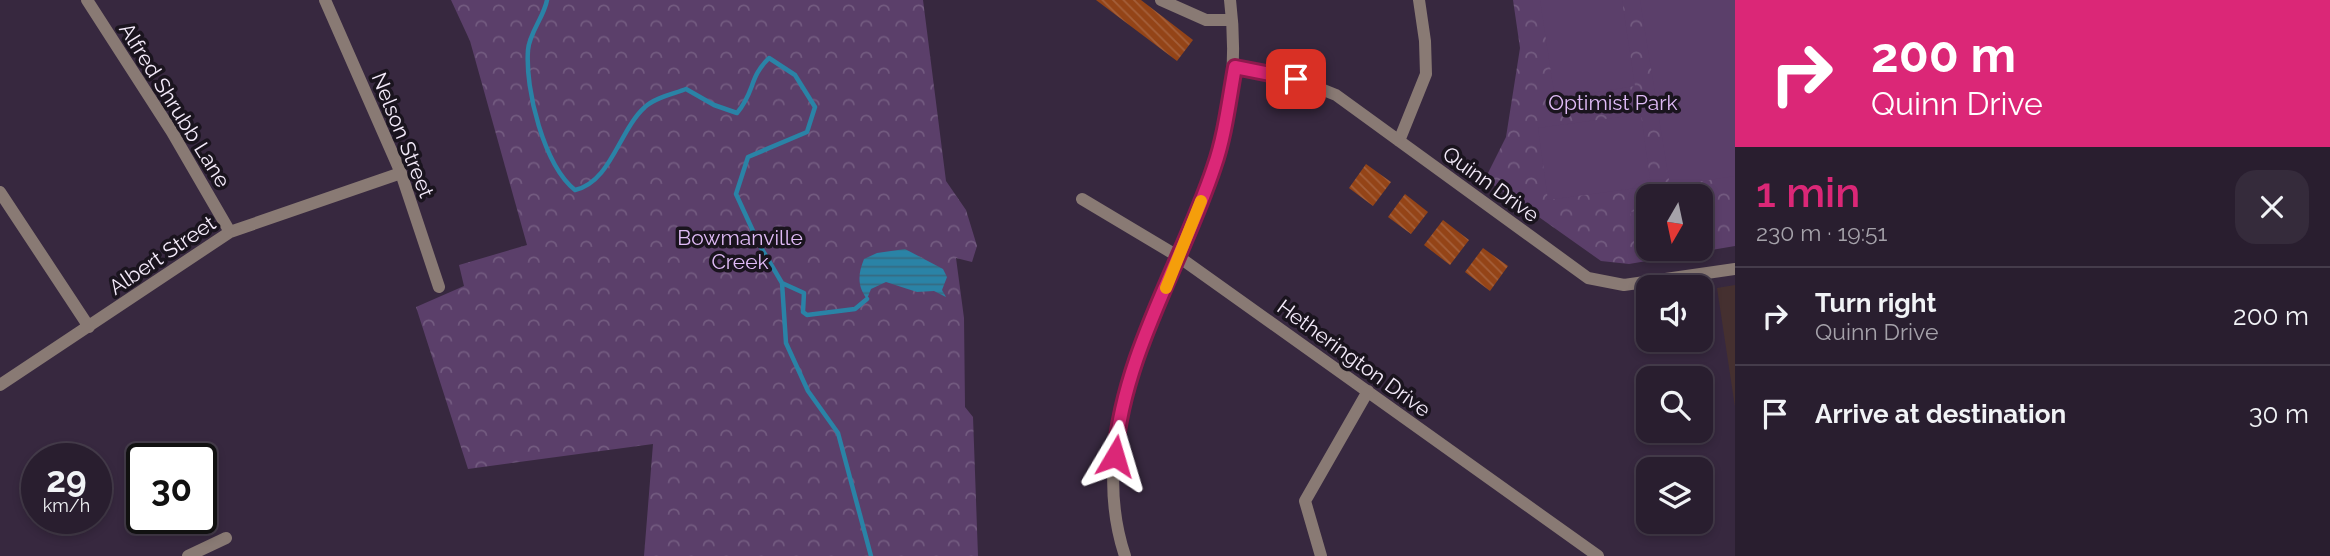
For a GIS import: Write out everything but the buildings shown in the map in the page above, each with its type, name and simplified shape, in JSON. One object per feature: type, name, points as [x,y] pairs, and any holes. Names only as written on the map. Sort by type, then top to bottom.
[{"type":"street","name":"Alfred Shrubb Lane","points":[[87,0],[172,132],[230,232]]},
{"type":"street","name":"Nelson Street","points":[[325,0],[401,173],[439,287]]},
{"type":"street","points":[[1161,0],[1206,20],[1233,20]]},
{"type":"street","points":[[1125,556],[1118,535],[1113,482],[1117,431],[1132,372],[1215,165],[1235,67],[1230,0]]},
{"type":"street","points":[[1399,141],[1426,74],[1425,41],[1419,0]]},
{"type":"street","name":"Quinn Drive","points":[[1235,67],[1296,79],[1336,95],[1588,278],[1624,285],[1735,269]]},
{"type":"street","name":"Albert Street","points":[[0,386],[230,232],[401,173]]},
{"type":"street","points":[[0,192],[89,327]]},
{"type":"street","name":"Hetherington Drive","points":[[1082,199],[1178,257],[1597,556]]},
{"type":"street","points":[[1321,556],[1305,501],[1368,391]]},
{"type":"street","points":[[188,556],[226,538]]},
{"type":"shaded area","points":[[1735,285],[1735,407],[1717,288]]},
{"type":"green space","name":"Bowmanville Creek","points":[[451,0],[923,0],[946,181],[966,210],[977,246],[972,262],[956,258],[964,318],[965,407],[973,417],[978,556],[644,556],[653,444],[468,469],[416,307],[464,286],[459,265],[527,245],[470,41]]},
{"type":"green space","name":"Optimist Park","points":[[1513,0],[1735,0],[1735,246],[1713,250],[1713,184],[1636,184],[1636,261],[1647,261],[1629,264],[1601,261],[1485,179],[1506,137],[1520,48]]},
{"type":"green space","points":[[1540,0],[1622,0],[1635,86],[1555,99]]},
{"type":"green space","points":[[1640,0],[1735,0],[1735,176],[1670,184]]},
{"type":"green space","points":[[1641,114],[1651,184],[1636,184],[1636,188],[1548,200],[1538,128]]},
{"type":"green space","points":[[1636,211],[1636,243],[1635,243],[1630,212]]},
{"type":"water","points":[[905,249],[943,269],[947,277],[942,290],[946,297],[934,291],[917,292],[886,282],[871,289],[867,299],[861,289],[860,280],[864,259],[877,253]]},
{"type":"waterway","name":"Bowmanville Creek","points":[[547,0],[529,44],[530,85],[533,105],[546,145],[554,163],[575,190],[597,177],[636,117],[649,104],[686,89],[714,105],[737,113],[762,65],[769,58],[795,75],[815,107],[807,132],[748,157],[736,194],[759,244],[782,283],[786,343],[808,391],[838,433],[871,556]]},
{"type":"waterway","points":[[782,283],[804,293],[803,312],[807,315],[855,309],[867,299]]},
{"type":"slow traffic","points":[[1166,288],[1201,201]]},
{"type":"route","points":[[1115,456],[1117,431],[1132,372],[1215,165],[1235,67],[1296,79]]}]
